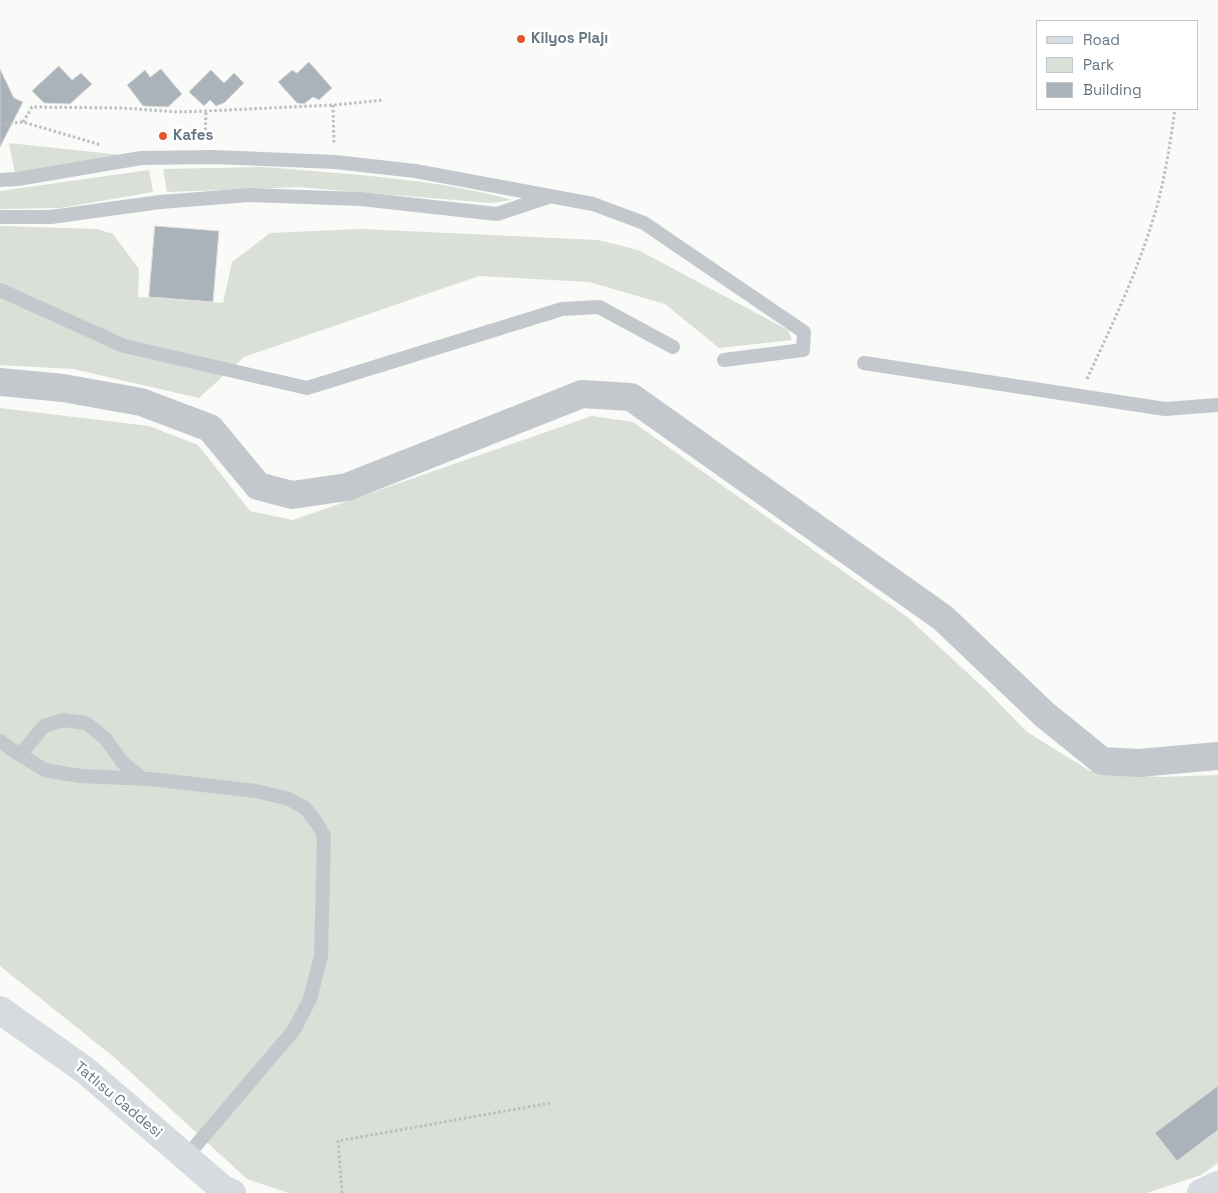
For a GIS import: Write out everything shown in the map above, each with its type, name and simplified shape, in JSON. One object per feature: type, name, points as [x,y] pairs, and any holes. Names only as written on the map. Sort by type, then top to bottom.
[{"type":"main road","name":"Tatlısu Caddesi","points":[[0,1010],[86,1071],[223,1189],[232,1193]]},
{"type":"main road","points":[[1201,1193],[1218,1185]]},
{"type":"street","points":[[0,382],[62,388],[141,402],[210,428],[258,486],[292,495],[346,487],[582,394],[631,397],[943,618],[1045,715],[1102,761],[1138,763],[1218,756]]},
{"type":"lane","points":[[0,180],[18,179],[140,158],[335,162],[415,171],[593,204],[644,223],[804,332],[802,350],[724,360]]},
{"type":"lane","points":[[0,217],[50,217],[160,202],[249,196],[361,200],[498,214],[551,196]]},
{"type":"lane","points":[[0,290],[124,346],[307,388],[562,309],[599,307],[673,347]]},
{"type":"lane","points":[[864,363],[1165,409],[1218,405]]},
{"type":"lane","points":[[20,755],[44,726],[63,720],[86,723],[105,738],[123,764],[142,778]]},
{"type":"lane","points":[[0,741],[45,770],[80,776],[142,778],[256,791],[289,799],[305,808],[317,823],[324,836],[321,956],[310,998],[294,1030],[186,1157]]},
{"type":"path","points":[[23,122],[32,107],[121,108],[178,112],[333,105],[383,100]]},
{"type":"path","points":[[333,105],[335,162]]},
{"type":"path","points":[[1080,396],[1124,299],[1155,214],[1169,153],[1175,110]]},
{"type":"path","points":[[205,158],[206,111]]},
{"type":"path","points":[[0,124],[23,122],[109,147]]},
{"type":"path","points":[[342,1193],[338,1142],[550,1103]]},
{"type":"green space","points":[[9,143],[121,155],[15,174]]},
{"type":"green space","points":[[264,167],[420,182],[512,200],[491,203],[298,187],[167,192],[163,169]]},
{"type":"green space","points":[[149,170],[153,192],[60,208],[0,209],[0,191]]},
{"type":"green space","points":[[0,226],[97,229],[113,234],[139,269],[138,297],[223,303],[232,262],[270,233],[361,229],[598,240],[638,250],[788,330],[792,340],[719,348],[665,304],[589,282],[479,276],[244,357],[199,398],[73,369],[0,365]]},
{"type":"green space","points":[[0,408],[149,426],[198,445],[250,511],[293,520],[592,416],[633,422],[906,616],[987,691],[1027,732],[1090,771],[1160,777],[1218,775],[1218,1163],[1201,1175],[1147,1193],[289,1193],[247,1179],[115,1058],[0,966]]},
{"type":"building","points":[[309,62],[332,88],[319,100],[313,97],[304,104],[297,103],[278,82],[292,70],[297,73]]},
{"type":"building","points":[[59,66],[72,80],[81,73],[92,84],[70,104],[44,103],[32,91]]},
{"type":"building","points":[[0,69],[14,98],[23,102],[0,147]]},
{"type":"building","points":[[161,69],[182,94],[168,107],[143,106],[127,85],[145,70],[150,77]]},
{"type":"building","points":[[211,70],[224,83],[234,73],[244,83],[224,103],[216,106],[210,100],[204,106],[189,92]]},
{"type":"building","points":[[155,226],[219,231],[213,302],[149,297]]},
{"type":"building","points":[[1218,1086],[1218,1130],[1177,1161],[1155,1133]]},
{"type":"place","name":"Kilyos Plajı","points":[[521,39]]},
{"type":"place","name":"Kafes","points":[[163,136]]}]
